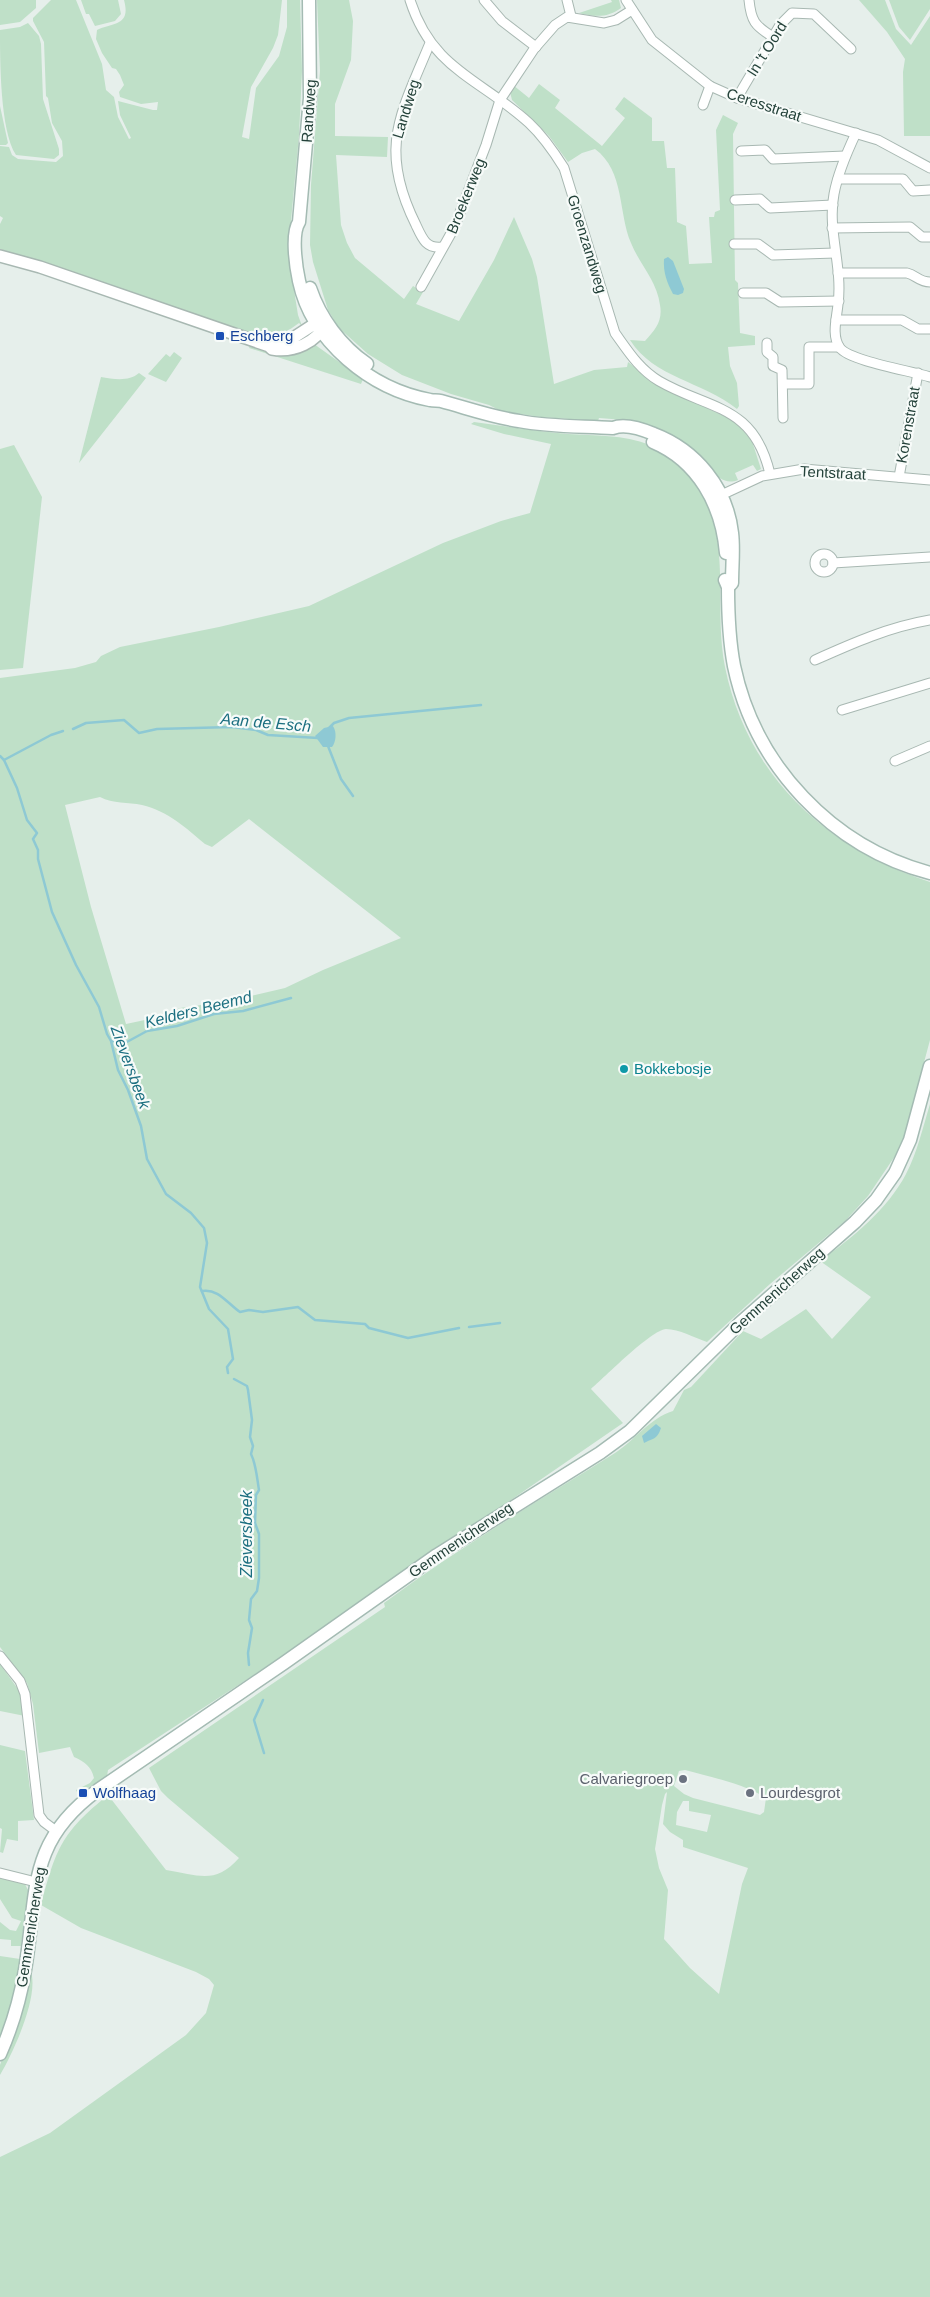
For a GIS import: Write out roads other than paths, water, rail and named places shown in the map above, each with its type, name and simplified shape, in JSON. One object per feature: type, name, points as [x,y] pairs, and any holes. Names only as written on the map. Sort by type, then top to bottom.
[{"type":"main road","name":"Randweg","points":[[309,0],[310,98],[299,222],[302,226],[303,258],[307,280],[322,326],[365,363],[393,379],[434,396],[438,400],[517,421],[562,426],[613,428],[617,432],[656,443],[677,456],[717,497]]},
{"type":"main road","points":[[717,497],[727,508],[733,536],[732,583],[728,587],[730,636],[739,683],[757,730],[780,769],[811,805],[841,831],[883,856],[930,873]]},
{"type":"main road","name":"Gemmenicherweg","points":[[0,2054],[16,2011],[25,1969],[36,1882],[45,1852],[56,1831],[72,1810],[98,1790],[284,1664],[437,1555],[600,1453],[630,1431],[739,1324],[855,1222],[876,1200],[888,1184],[907,1147],[930,1066]]},
{"type":"street","name":"Groenzandweg","points":[[410,0],[418,23],[430,43],[463,76],[500,100],[530,124],[549,146],[564,168],[615,333],[631,356],[638,364],[659,380],[732,414],[748,426],[761,448],[770,474]]},
{"type":"street","points":[[484,0],[502,21],[536,47]]},
{"type":"street","points":[[567,0],[571,16],[604,23],[616,20],[632,10]]},
{"type":"street","name":"Ceresstraat","points":[[626,0],[652,40],[710,86],[737,98],[856,133],[895,147],[930,168]]},
{"type":"street","points":[[749,0],[751,18],[754,23],[773,37]]},
{"type":"street","name":"In 't Oord","points":[[737,98],[773,37],[785,19],[792,13],[807,12],[814,14],[851,49]]},
{"type":"street","name":"Broekerweg","points":[[421,287],[454,228],[486,145],[500,100],[513,78],[536,47],[555,25],[571,16]]},
{"type":"street","name":"Landweg","points":[[430,43],[409,92],[398,127],[395,166],[404,199],[422,238],[427,245],[434,248],[442,247]]},
{"type":"street","points":[[703,105],[710,86]]},
{"type":"street","points":[[839,347],[836,339],[839,301],[838,273],[832,228],[833,205],[845,156],[856,133]]},
{"type":"street","points":[[742,151],[764,150],[773,159],[845,156]]},
{"type":"street","points":[[838,179],[904,179],[914,191],[930,190]]},
{"type":"street","points":[[735,200],[760,199],[770,208],[833,205]]},
{"type":"street","points":[[832,228],[910,227],[922,237],[930,237]]},
{"type":"street","points":[[734,244],[758,244],[773,255],[836,253]]},
{"type":"street","points":[[0,256],[48,270],[269,346],[322,326]]},
{"type":"street","points":[[838,273],[907,273],[912,274],[920,281],[930,282]]},
{"type":"street","points":[[743,293],[766,293],[780,302],[839,301]]},
{"type":"street","points":[[836,320],[902,320],[918,329],[930,329]]},
{"type":"street","points":[[767,343],[768,352],[773,357],[773,366],[782,370],[783,418]]},
{"type":"street","points":[[783,384],[809,384],[809,347],[839,347],[852,356],[930,376]]},
{"type":"street","name":"Korenstraat","points":[[899,477],[918,373]]},
{"type":"street","name":"Tentstraat","points":[[717,497],[746,482],[770,474],[804,469],[930,480]]},
{"type":"street","points":[[834,563],[930,557]]},
{"type":"street","points":[[815,660],[870,635],[899,626],[930,620]]},
{"type":"street","points":[[842,710],[930,682]]},
{"type":"street","points":[[895,761],[930,746]]},
{"type":"street","points":[[0,1656],[20,1681],[25,1694],[39,1816],[56,1831]]},
{"type":"street","points":[[0,1873],[36,1882]]},
{"type":"water","points":[[668,257],[673,261],[684,289],[683,293],[678,295],[673,294],[666,277],[664,259]]},
{"type":"water","points":[[333,726],[335,740],[333,745],[332,747],[323,747],[315,736],[324,728]]},
{"type":"water","points":[[656,1424],[661,1428],[658,1435],[644,1443],[642,1436]]},
{"type":"waterway","name":"Aan de Esch","points":[[329,728],[334,723],[349,718],[481,705]]},
{"type":"waterway","name":"Aan de Esch","points":[[73,729],[86,723],[124,720],[139,733],[157,729],[232,727],[256,730],[268,735],[318,738]]},
{"type":"waterway","name":"Aan de Esch","points":[[4,760],[51,735],[63,731]]},
{"type":"waterway","points":[[328,746],[341,779],[353,796]]},
{"type":"waterway","name":"Zieversbeek","points":[[0,756],[4,760],[17,788],[27,820],[37,833],[33,839],[38,850],[38,859],[52,912],[76,965],[99,1007],[111,1041],[118,1070],[128,1090],[141,1126],[147,1159],[166,1194],[191,1213],[204,1228],[207,1243],[200,1287],[209,1309],[228,1329],[233,1359],[227,1367],[228,1373]]},
{"type":"waterway","name":"Kelders Beemd","points":[[112,1041],[125,1043],[147,1031],[177,1026],[214,1014],[243,1011],[291,998]]},
{"type":"waterway","points":[[202,1291],[218,1294],[240,1312],[249,1310],[263,1312],[298,1307],[315,1320],[365,1324],[369,1328],[408,1338],[459,1328]]},
{"type":"waterway","points":[[469,1327],[500,1323]]},
{"type":"waterway","name":"Zieversbeek","points":[[234,1379],[247,1386],[248,1390],[252,1420],[250,1437],[253,1446],[251,1454],[259,1490],[256,1495],[255,1523],[259,1534],[259,1578],[257,1591],[251,1599],[249,1620],[252,1628],[248,1653],[249,1665]]},
{"type":"waterway","name":"Zieversbeek","points":[[263,1700],[254,1720],[264,1753]]},
{"type":"place","name":"Eschberg","points":[[220,336]]},
{"type":"place","name":"Bokkebosje","points":[[624,1069]]},
{"type":"place","name":"Calvariegroep","points":[[683,1779]]},
{"type":"place","name":"Wolfhaag","points":[[83,1793]]},
{"type":"place","name":"Lourdesgrot","points":[[750,1793]]}]
